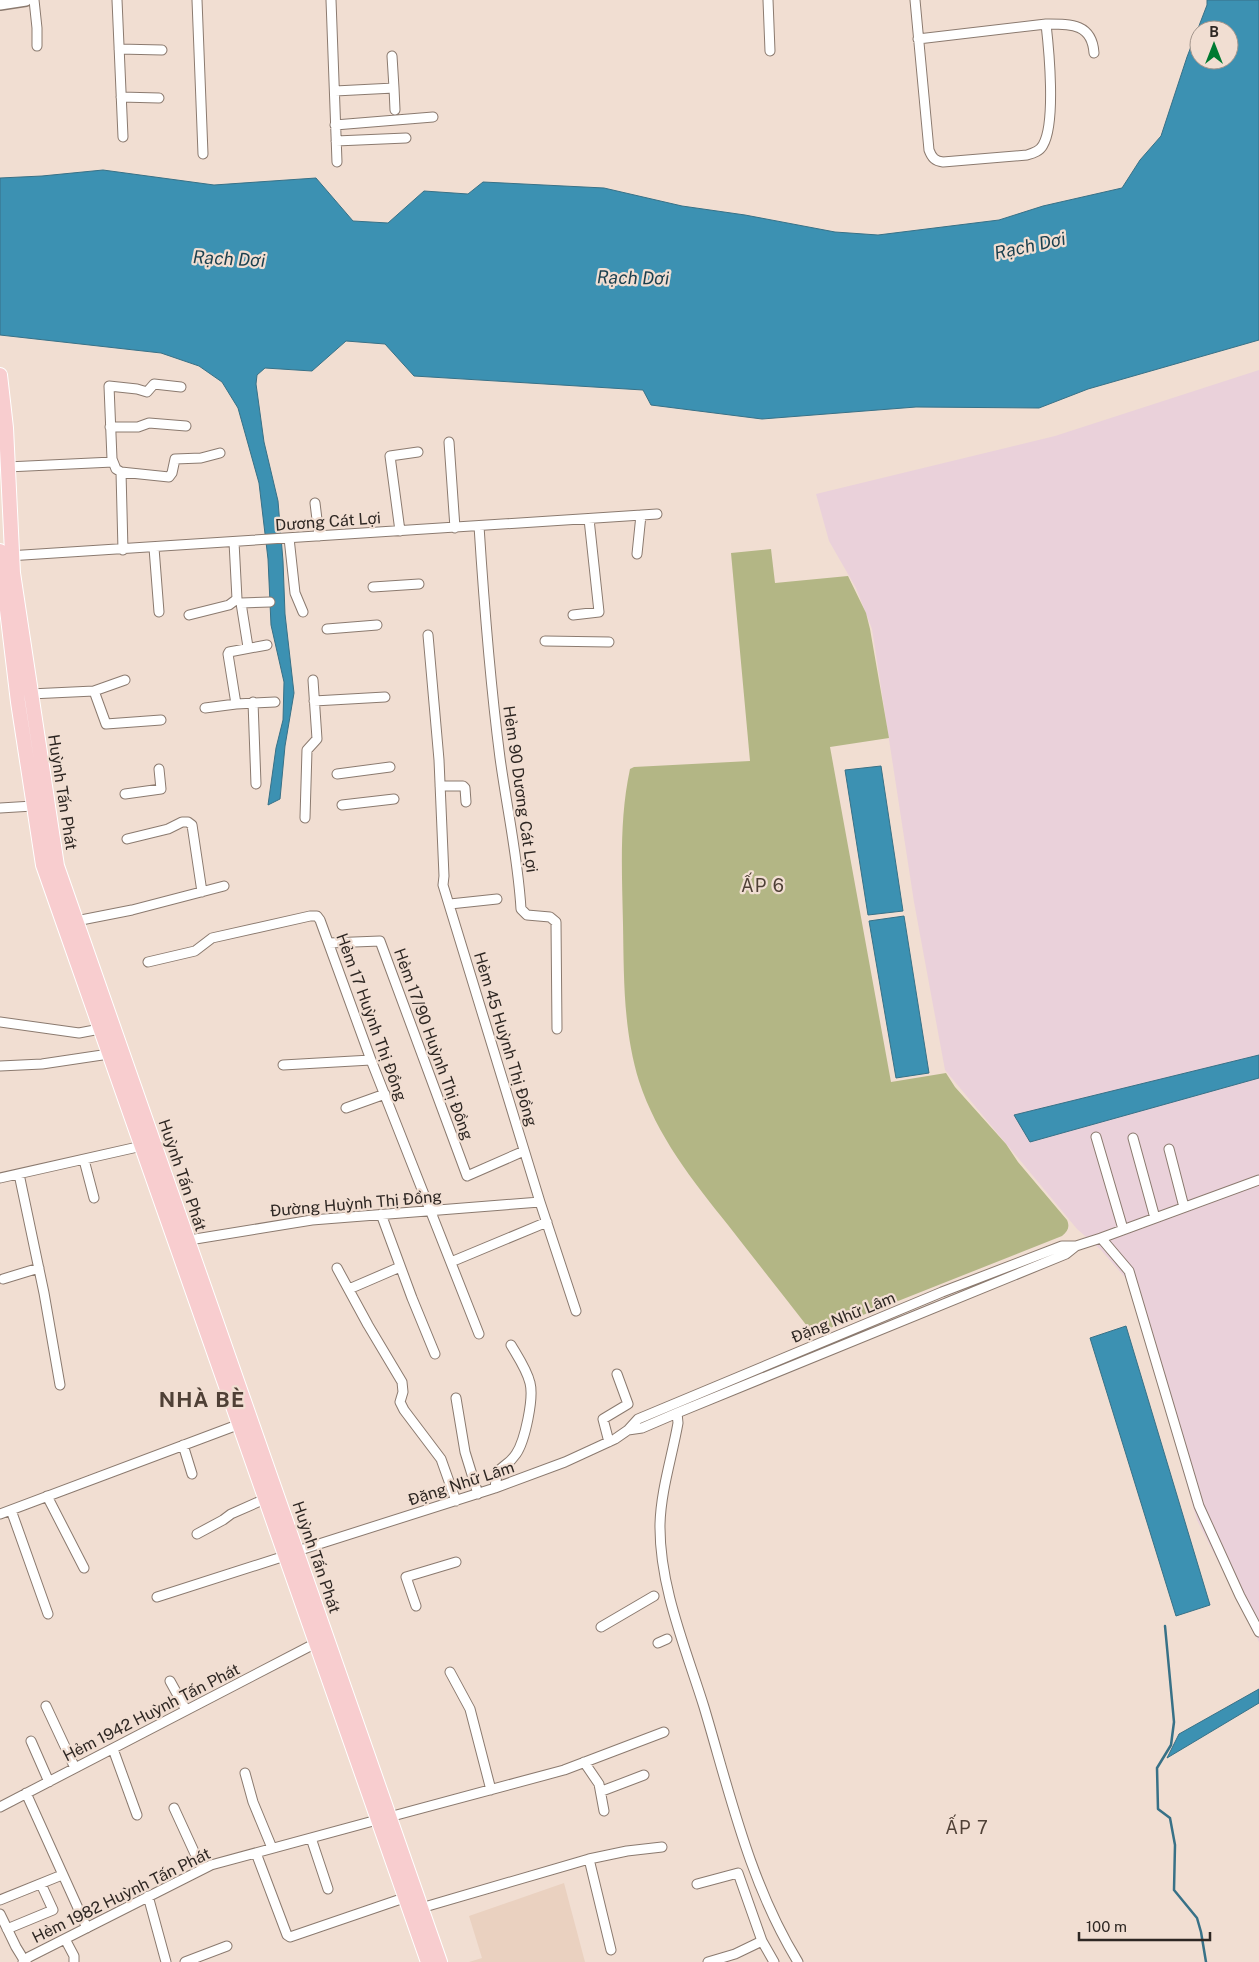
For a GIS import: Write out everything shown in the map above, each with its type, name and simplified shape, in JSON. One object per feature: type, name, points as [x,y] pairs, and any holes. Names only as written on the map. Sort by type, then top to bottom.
[{"type":"main road","name":"Huỳnh Tấn Phát","points":[[0,375],[6,428],[7,467],[4,555],[18,702],[40,805],[58,866],[265,1499],[291,1554],[316,1643],[383,1819],[421,1908],[435,1961]]},
{"type":"main road","name":"Huỳnh Tấn Phát","points":[[4,555],[30,694],[40,805],[43,865],[142,1146],[182,1241],[383,1819],[404,1898],[435,1961]]},
{"type":"street","points":[[0,4],[26,0]]},
{"type":"street","points":[[34,0],[37,46]]},
{"type":"street","points":[[117,0],[123,137]]},
{"type":"street","points":[[198,0],[203,154]]},
{"type":"street","points":[[330,0],[337,162]]},
{"type":"street","points":[[768,0],[770,51]]},
{"type":"street","points":[[915,0],[928,150],[931,157],[937,161],[1027,154],[1036,152],[1043,146],[1049,124],[1046,24]]},
{"type":"street","points":[[918,39],[1046,24],[1068,25],[1082,29],[1090,37],[1094,53]]},
{"type":"street","points":[[119,49],[162,50]]},
{"type":"street","points":[[392,56],[395,110]]},
{"type":"street","points":[[335,90],[394,88]]},
{"type":"street","points":[[121,97],[159,98]]},
{"type":"street","points":[[336,125],[433,117]]},
{"type":"street","points":[[336,141],[406,138]]},
{"type":"street","points":[[181,387],[154,384],[147,392],[138,389],[109,386],[110,427],[113,462],[116,469],[121,472],[169,477],[172,473],[175,459],[201,458],[220,453]]},
{"type":"street","points":[[110,427],[138,427],[149,423],[186,426]]},
{"type":"street","points":[[449,442],[455,528]]},
{"type":"street","points":[[400,531],[390,456],[418,452]]},
{"type":"street","points":[[7,467],[113,462]]},
{"type":"street","points":[[121,472],[123,550]]},
{"type":"street","points":[[315,503],[320,536]]},
{"type":"street","name":"Dương Cát Lợi","points":[[4,555],[123,550],[657,514]]},
{"type":"street","points":[[636,554],[641,515]]},
{"type":"street","points":[[573,615],[599,612],[589,519]]},
{"type":"street","name":"Hẻm 90 Dương Cát Lợi","points":[[479,526],[490,673],[500,760],[518,873],[520,910],[527,915],[550,917],[556,922],[557,1029]]},
{"type":"street","points":[[287,538],[294,593],[303,612]]},
{"type":"street","points":[[189,615],[228,605],[237,598],[234,542]]},
{"type":"street","points":[[154,548],[160,612]]},
{"type":"street","points":[[373,587],[419,584]]},
{"type":"street","points":[[248,647],[242,603],[270,602]]},
{"type":"street","points":[[326,629],[377,625]]},
{"type":"street","points":[[428,635],[440,786],[463,786],[466,788],[466,802]]},
{"type":"street","points":[[545,641],[609,642]]},
{"type":"street","points":[[236,704],[229,652],[267,645]]},
{"type":"street","points":[[30,694],[94,691],[126,680]]},
{"type":"street","points":[[306,818],[307,750],[317,739],[313,680]]},
{"type":"street","points":[[94,691],[106,724],[160,720]]},
{"type":"street","points":[[314,701],[385,697]]},
{"type":"street","points":[[253,702],[256,784]]},
{"type":"street","points":[[205,708],[253,702],[275,702]]},
{"type":"street","points":[[337,774],[390,766]]},
{"type":"street","points":[[125,794],[160,789],[159,769]]},
{"type":"street","name":"Hẻm 45 Huỳnh Thị Đồng","points":[[440,786],[443,885],[524,1151],[576,1310]]},
{"type":"street","points":[[342,805],[394,799]]},
{"type":"street","points":[[0,808],[40,805]]},
{"type":"street","points":[[127,839],[168,829],[182,822],[188,822],[192,825],[202,892]]},
{"type":"street","points":[[76,921],[132,910],[224,886]]},
{"type":"street","points":[[450,904],[497,899]]},
{"type":"street","name":"Hẻm 17 Huỳnh Thị Đồng","points":[[148,962],[195,952],[212,938],[317,916],[329,943],[371,1060],[479,1334]]},
{"type":"street","name":"Hẻm 17/90 Huỳnh Thị Đồng","points":[[329,943],[380,941],[467,1176],[524,1151]]},
{"type":"street","points":[[0,1022],[79,1033],[100,1029]]},
{"type":"street","points":[[0,1066],[42,1064],[109,1054]]},
{"type":"street","points":[[283,1065],[371,1060]]},
{"type":"street","points":[[346,1108],[385,1094]]},
{"type":"street","points":[[1096,1137],[1123,1230]]},
{"type":"street","points":[[1133,1138],[1156,1218]]},
{"type":"street","points":[[0,1178],[142,1146]]},
{"type":"street","points":[[1169,1149],[1184,1207]]},
{"type":"street","points":[[84,1160],[94,1198]]},
{"type":"street","points":[[19,1174],[39,1268],[60,1385]]},
{"type":"street","name":"Đặng Nhữ Lâm","points":[[157,1597],[478,1494],[565,1462],[609,1442],[628,1430],[638,1419],[942,1292],[1062,1246],[1076,1246],[1101,1238],[1259,1180]]},
{"type":"street","name":"Đường Huỳnh Thị Đồng","points":[[182,1241],[285,1224],[381,1214],[540,1202]]},
{"type":"street","points":[[381,1214],[435,1354]]},
{"type":"street","points":[[451,1262],[547,1222]]},
{"type":"street","points":[[1101,1238],[1129,1271],[1199,1506],[1240,1596],[1259,1632]]},
{"type":"street","name":"Đặng Nhữ Lâm","points":[[628,1430],[642,1428],[1066,1254],[1076,1246]]},
{"type":"street","points":[[349,1289],[400,1267]]},
{"type":"street","points":[[3,1279],[39,1268]]},
{"type":"street","points":[[337,1268],[402,1382],[403,1392],[400,1402],[441,1459],[456,1500]]},
{"type":"street","points":[[495,1488],[498,1471],[516,1454],[522,1441],[526,1428],[531,1388],[530,1381],[511,1346]]},
{"type":"street","points":[[609,1442],[603,1419],[628,1404],[617,1374]]},
{"type":"street","points":[[456,1398],[465,1452],[478,1494]]},
{"type":"street","points":[[677,1413],[678,1423],[663,1495],[660,1525],[666,1576],[682,1640],[748,1854],[776,1923],[798,1962]]},
{"type":"street","points":[[0,1514],[240,1424]]},
{"type":"street","points":[[183,1445],[192,1474]]},
{"type":"street","points":[[47,1496],[84,1568]]},
{"type":"street","points":[[197,1534],[224,1520],[230,1514],[265,1499]]},
{"type":"street","points":[[12,1510],[48,1614]]},
{"type":"street","points":[[416,1606],[406,1577],[456,1562]]},
{"type":"street","points":[[601,1627],[649,1598]]},
{"type":"street","name":"Hẻm 1942 Huỳnh Tấn Phát","points":[[1,1805],[316,1643]]},
{"type":"street","points":[[450,1672],[470,1710],[491,1790]]},
{"type":"street","points":[[170,1681],[186,1710]]},
{"type":"street","points":[[46,1706],[75,1768]]},
{"type":"street","name":"Hẻm 1982 Huỳnh Tấn Phát","points":[[23,1961],[211,1865],[564,1770],[664,1732]]},
{"type":"street","points":[[31,1741],[49,1782]]},
{"type":"street","points":[[113,1748],[137,1815]]},
{"type":"street","points":[[584,1762],[600,1784],[604,1812]]},
{"type":"street","points":[[245,1773],[272,1848]]},
{"type":"street","points":[[602,1791],[644,1775]]},
{"type":"street","points":[[26,1793],[87,1928]]},
{"type":"street","points":[[174,1808],[202,1869]]},
{"type":"street","points":[[311,1838],[328,1889]]},
{"type":"street","points":[[421,1908],[589,1858],[662,1847]]},
{"type":"street","points":[[256,1853],[287,1935],[290,1936],[404,1898]]},
{"type":"street","points":[[589,1858],[611,1950]]},
{"type":"street","points":[[697,1884],[738,1872],[762,1941],[774,1962]]},
{"type":"street","points":[[0,1900],[62,1875]]},
{"type":"street","points":[[7,1929],[53,1910],[41,1884]]},
{"type":"street","points":[[148,1896],[166,1962]]},
{"type":"street","points":[[0,1914],[23,1961]]},
{"type":"street","points":[[65,1939],[74,1956],[74,1962]]},
{"type":"street","points":[[708,1962],[735,1954],[762,1941]]},
{"type":"street","points":[[185,1962],[227,1946]]},
{"type":"shaded area","points":[[1259,370],[1259,1642],[1197,1520],[1129,1282],[1101,1250],[1077,1229],[945,1070],[914,902],[872,629],[856,588],[829,541],[816,494],[1055,436]]},
{"type":"shaded area","points":[[564,1883],[585,1962],[469,1962],[482,1958],[469,1916]]},
{"type":"green space","points":[[771,549],[775,583],[848,576],[866,613],[870,629],[889,738],[830,747],[891,1082],[946,1073],[955,1087],[1006,1144],[1018,1162],[1067,1220],[1068,1225],[1067,1231],[1062,1236],[820,1332],[807,1326],[701,1191],[666,1139],[655,1120],[639,1081],[630,1042],[625,1003],[622,846],[624,807],[630,769],[634,767],[750,761],[731,553]]},
{"type":"water","name":"Rạch Dơi","points":[[1207,0],[1259,0],[1259,340],[1088,389],[1039,408],[916,407],[762,419],[651,405],[643,390],[414,376],[385,344],[346,341],[312,371],[265,368],[257,375],[256,384],[264,442],[278,501],[285,614],[294,693],[285,746],[280,799],[268,805],[276,748],[283,720],[284,682],[271,625],[268,559],[259,483],[238,408],[222,382],[199,366],[161,353],[0,335],[0,178],[103,170],[214,185],[316,178],[353,221],[388,223],[424,191],[468,194],[483,182],[604,188],[682,206],[745,215],[835,232],[878,235],[999,220],[1043,206],[1122,188],[1140,160],[1161,136],[1189,52],[1189,70],[1239,70],[1239,20],[1201,20]]},
{"type":"water","points":[[881,766],[903,911],[868,915],[845,770]]},
{"type":"water","points":[[904,916],[929,1073],[896,1078],[869,921]]},
{"type":"water","points":[[1259,1055],[1259,1078],[1030,1142],[1014,1115]]},
{"type":"water","points":[[1126,1326],[1210,1605],[1176,1616],[1090,1338]]},
{"type":"water","points":[[1259,1689],[1259,1703],[1167,1758],[1179,1734]]},
{"type":"waterway","points":[[1165,1626],[1174,1722],[1171,1745],[1157,1768],[1158,1809],[1170,1818],[1175,1845],[1174,1890],[1197,1918],[1206,1962]]},
{"type":"district","name":"ẤP 6","points":[[763,886]]},
{"type":"district","name":"NHÀ BÈ","points":[[202,1400]]},
{"type":"district","name":"ẤP 7","points":[[967,1828]]}]
